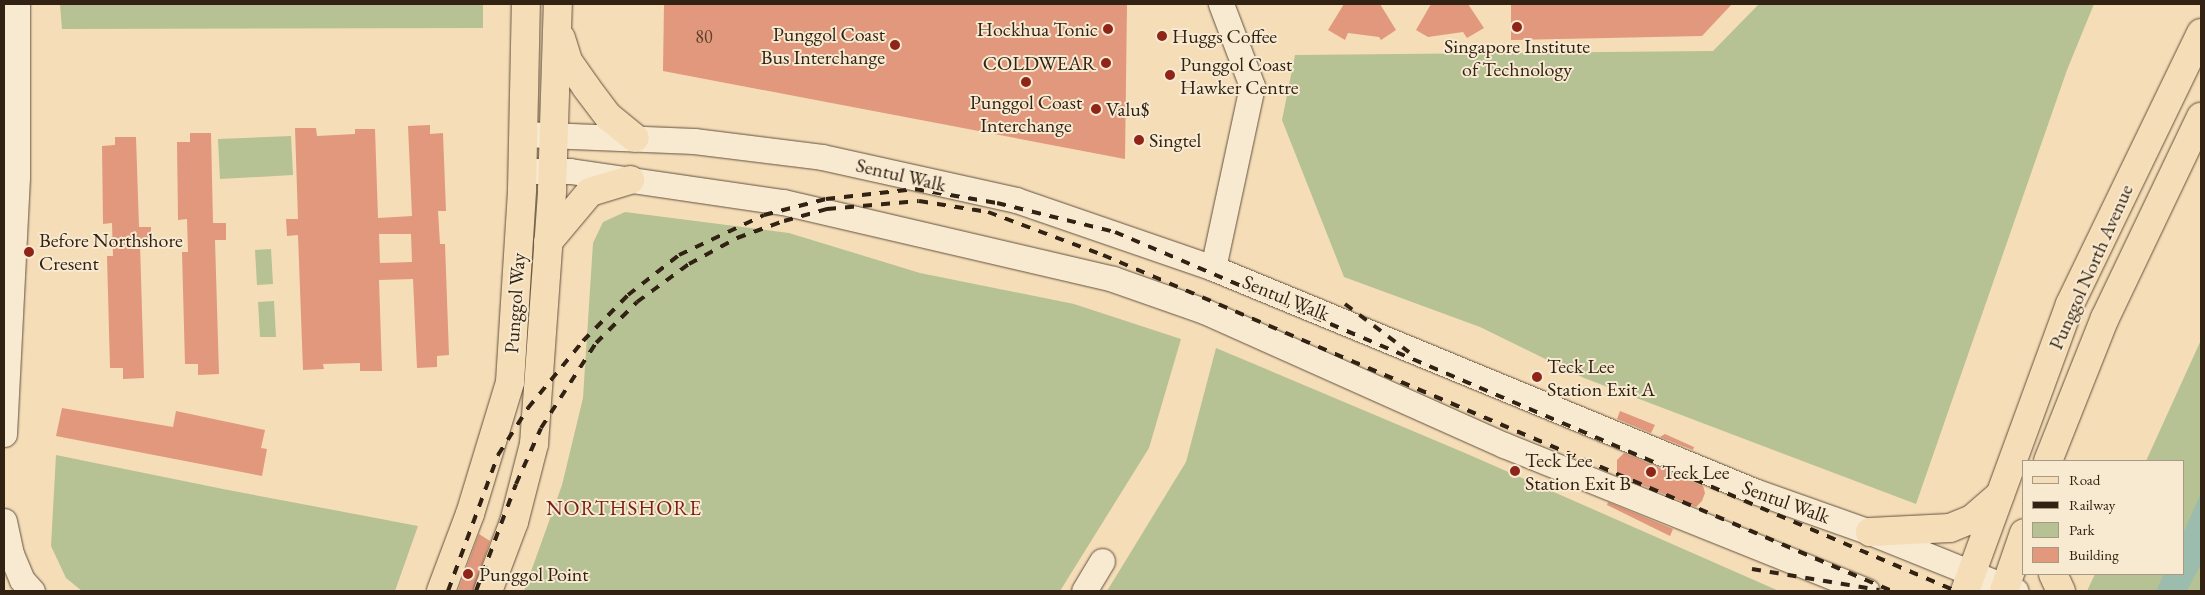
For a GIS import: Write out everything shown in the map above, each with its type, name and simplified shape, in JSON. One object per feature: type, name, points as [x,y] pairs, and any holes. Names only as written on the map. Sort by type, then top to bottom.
[{"type":"main road","name":"Punggol Way","points":[[441,591],[470,514],[510,382],[522,171],[526,4]]},
{"type":"main road","name":"Punggol Way","points":[[488,591],[514,522],[534,444],[553,170],[558,15]]},
{"type":"main road","points":[[558,15],[568,61],[609,117],[635,138]]},
{"type":"main road","name":"Punggol North Avenue","points":[[1968,582],[2070,304],[2201,33]]},
{"type":"main road","name":"Punggol North Avenue","points":[[2048,460],[2105,318],[2201,117]]},
{"type":"main road","points":[[548,242],[590,192],[630,180]]},
{"type":"main road","points":[[1870,532],[1950,528],[1972,519],[2001,494]]},
{"type":"main road","points":[[2008,590],[2022,541]]},
{"type":"main road","points":[[2053,575],[2061,591]]},
{"type":"street","points":[[4,434],[17,177],[17,4]]},
{"type":"street","points":[[1213,268],[1252,86],[1221,4]]},
{"type":"street","name":"Sentul Walk","points":[[522,134],[554,138],[635,138],[694,141],[822,157],[1006,198],[1213,268],[1754,491],[1870,532],[1968,582],[2008,590]]},
{"type":"street","points":[[522,171],[553,170],[783,202],[1113,279],[1204,310],[1504,445],[1866,591]]},
{"type":"street","points":[[4,521],[11,554],[22,580],[32,591]]},
{"type":"street","points":[[1084,591],[1102,562]]},
{"type":"green space","points":[[60,4],[483,4],[483,28],[62,29]]},
{"type":"green space","points":[[1759,4],[2094,4],[2067,70],[1916,504],[1584,378],[1480,327],[1344,277],[1282,120],[1295,55],[1713,51]]},
{"type":"green space","points":[[291,136],[293,175],[220,179],[218,139]]},
{"type":"green space","points":[[625,212],[789,233],[920,273],[1074,304],[1181,339],[1149,448],[1060,591],[524,591],[562,485],[583,398],[593,243],[603,222]]},
{"type":"green space","points":[[271,249],[273,284],[257,285],[255,250]]},
{"type":"green space","points":[[274,301],[276,337],[260,337],[258,302]]},
{"type":"green space","points":[[2201,340],[2201,591],[2087,591],[2095,575],[2185,575],[2185,460],[2146,460]]},
{"type":"green space","points":[[1216,348],[1465,453],[1779,591],[1107,591],[1186,462]]},
{"type":"green space","points":[[56,455],[418,526],[395,591],[82,591],[66,578],[51,546]]},
{"type":"shaded area","points":[[2201,493],[2201,564],[2187,591],[2156,591],[2164,575],[2185,575],[2185,529]]},
{"type":"building","name":"Punggol Coast Bus Interchange","points":[[664,4],[1127,4],[1125,159],[663,71]]},
{"type":"building","points":[[1344,4],[1380,4],[1396,30],[1381,40],[1379,37],[1348,33],[1345,40],[1328,30]]},
{"type":"building","points":[[1431,4],[1468,4],[1484,28],[1467,38],[1463,32],[1428,37],[1416,30]]},
{"type":"building","points":[[1511,4],[1732,4],[1702,36],[1511,40]]},
{"type":"building","points":[[430,125],[430,134],[443,133],[446,211],[438,211],[440,244],[445,244],[449,355],[437,356],[437,367],[417,368],[413,279],[379,280],[382,371],[360,371],[360,363],[323,364],[324,369],[303,370],[298,235],[287,236],[286,219],[298,219],[295,128],[316,128],[317,136],[355,134],[355,129],[375,129],[378,218],[412,216],[408,126]],"holes":[[[379,234],[411,234],[412,262],[380,263]]]},
{"type":"building","points":[[190,133],[211,133],[213,223],[226,223],[226,240],[215,240],[219,374],[198,375],[198,364],[185,364],[182,252],[188,252],[187,219],[178,220],[177,142],[190,142]]},
{"type":"building","points":[[115,137],[136,137],[139,227],[151,227],[151,243],[140,244],[144,378],[123,379],[123,368],[110,368],[107,256],[113,256],[112,223],[103,224],[102,146],[115,145]]},
{"type":"building","points":[[62,408],[173,427],[176,411],[265,430],[261,448],[267,449],[262,476],[56,436]]},
{"type":"building","points":[[1620,411],[1655,425],[1651,433],[1617,419]]},
{"type":"building","points":[[1665,434],[1694,447],[1693,450],[1660,437]]},
{"type":"building","points":[[1624,453],[1703,486],[1705,493],[1702,501],[1696,507],[1617,475],[1617,460]]},
{"type":"building","points":[[1608,502],[1673,529],[1670,536],[1607,505]]},
{"type":"building","points":[[479,534],[490,541],[473,591],[458,591]]},
{"type":"railway","points":[[448,591],[498,455],[528,408],[583,341],[628,295],[679,255],[764,215],[826,199],[915,189],[997,203],[1115,232],[1956,591]]},
{"type":"railway","points":[[476,591],[516,484],[541,428],[596,343],[637,302],[689,264],[737,238],[784,221],[827,209],[919,201],[988,212],[1103,255],[1892,591]]},
{"type":"railway","points":[[1345,304],[1409,352]]},
{"type":"railway","points":[[1752,569],[1879,590]]},
{"type":"place","name":"Singapore Institute of Technology","points":[[1517,27]]},
{"type":"place","name":"Hockhua Tonic","points":[[1108,29]]},
{"type":"place","name":"Huggs Coffee","points":[[1162,36]]},
{"type":"place","name":"Punggol Coast Bus Interchange","points":[[895,45]]},
{"type":"place","name":"COLDWEAR","points":[[1106,63]]},
{"type":"place","name":"Punggol Coast Hawker Centre","points":[[1170,75]]},
{"type":"place","name":"Punggol Coast Interchange","points":[[1026,82]]},
{"type":"place","name":"Valu$","points":[[1096,109]]},
{"type":"place","name":"Singtel","points":[[1139,140]]},
{"type":"place","name":"Before Northshore Cresent","points":[[29,252]]},
{"type":"place","name":"Teck Lee Station Exit A","points":[[1537,377]]},
{"type":"place","name":"Teck Lee Station Exit B","points":[[1515,471]]},
{"type":"place","name":"Teck Lee","points":[[1651,472]]},
{"type":"place","name":"Punggol Point","points":[[468,574]]},
{"type":"district","name":"NORTHSHORE","points":[[624,508]]}]
